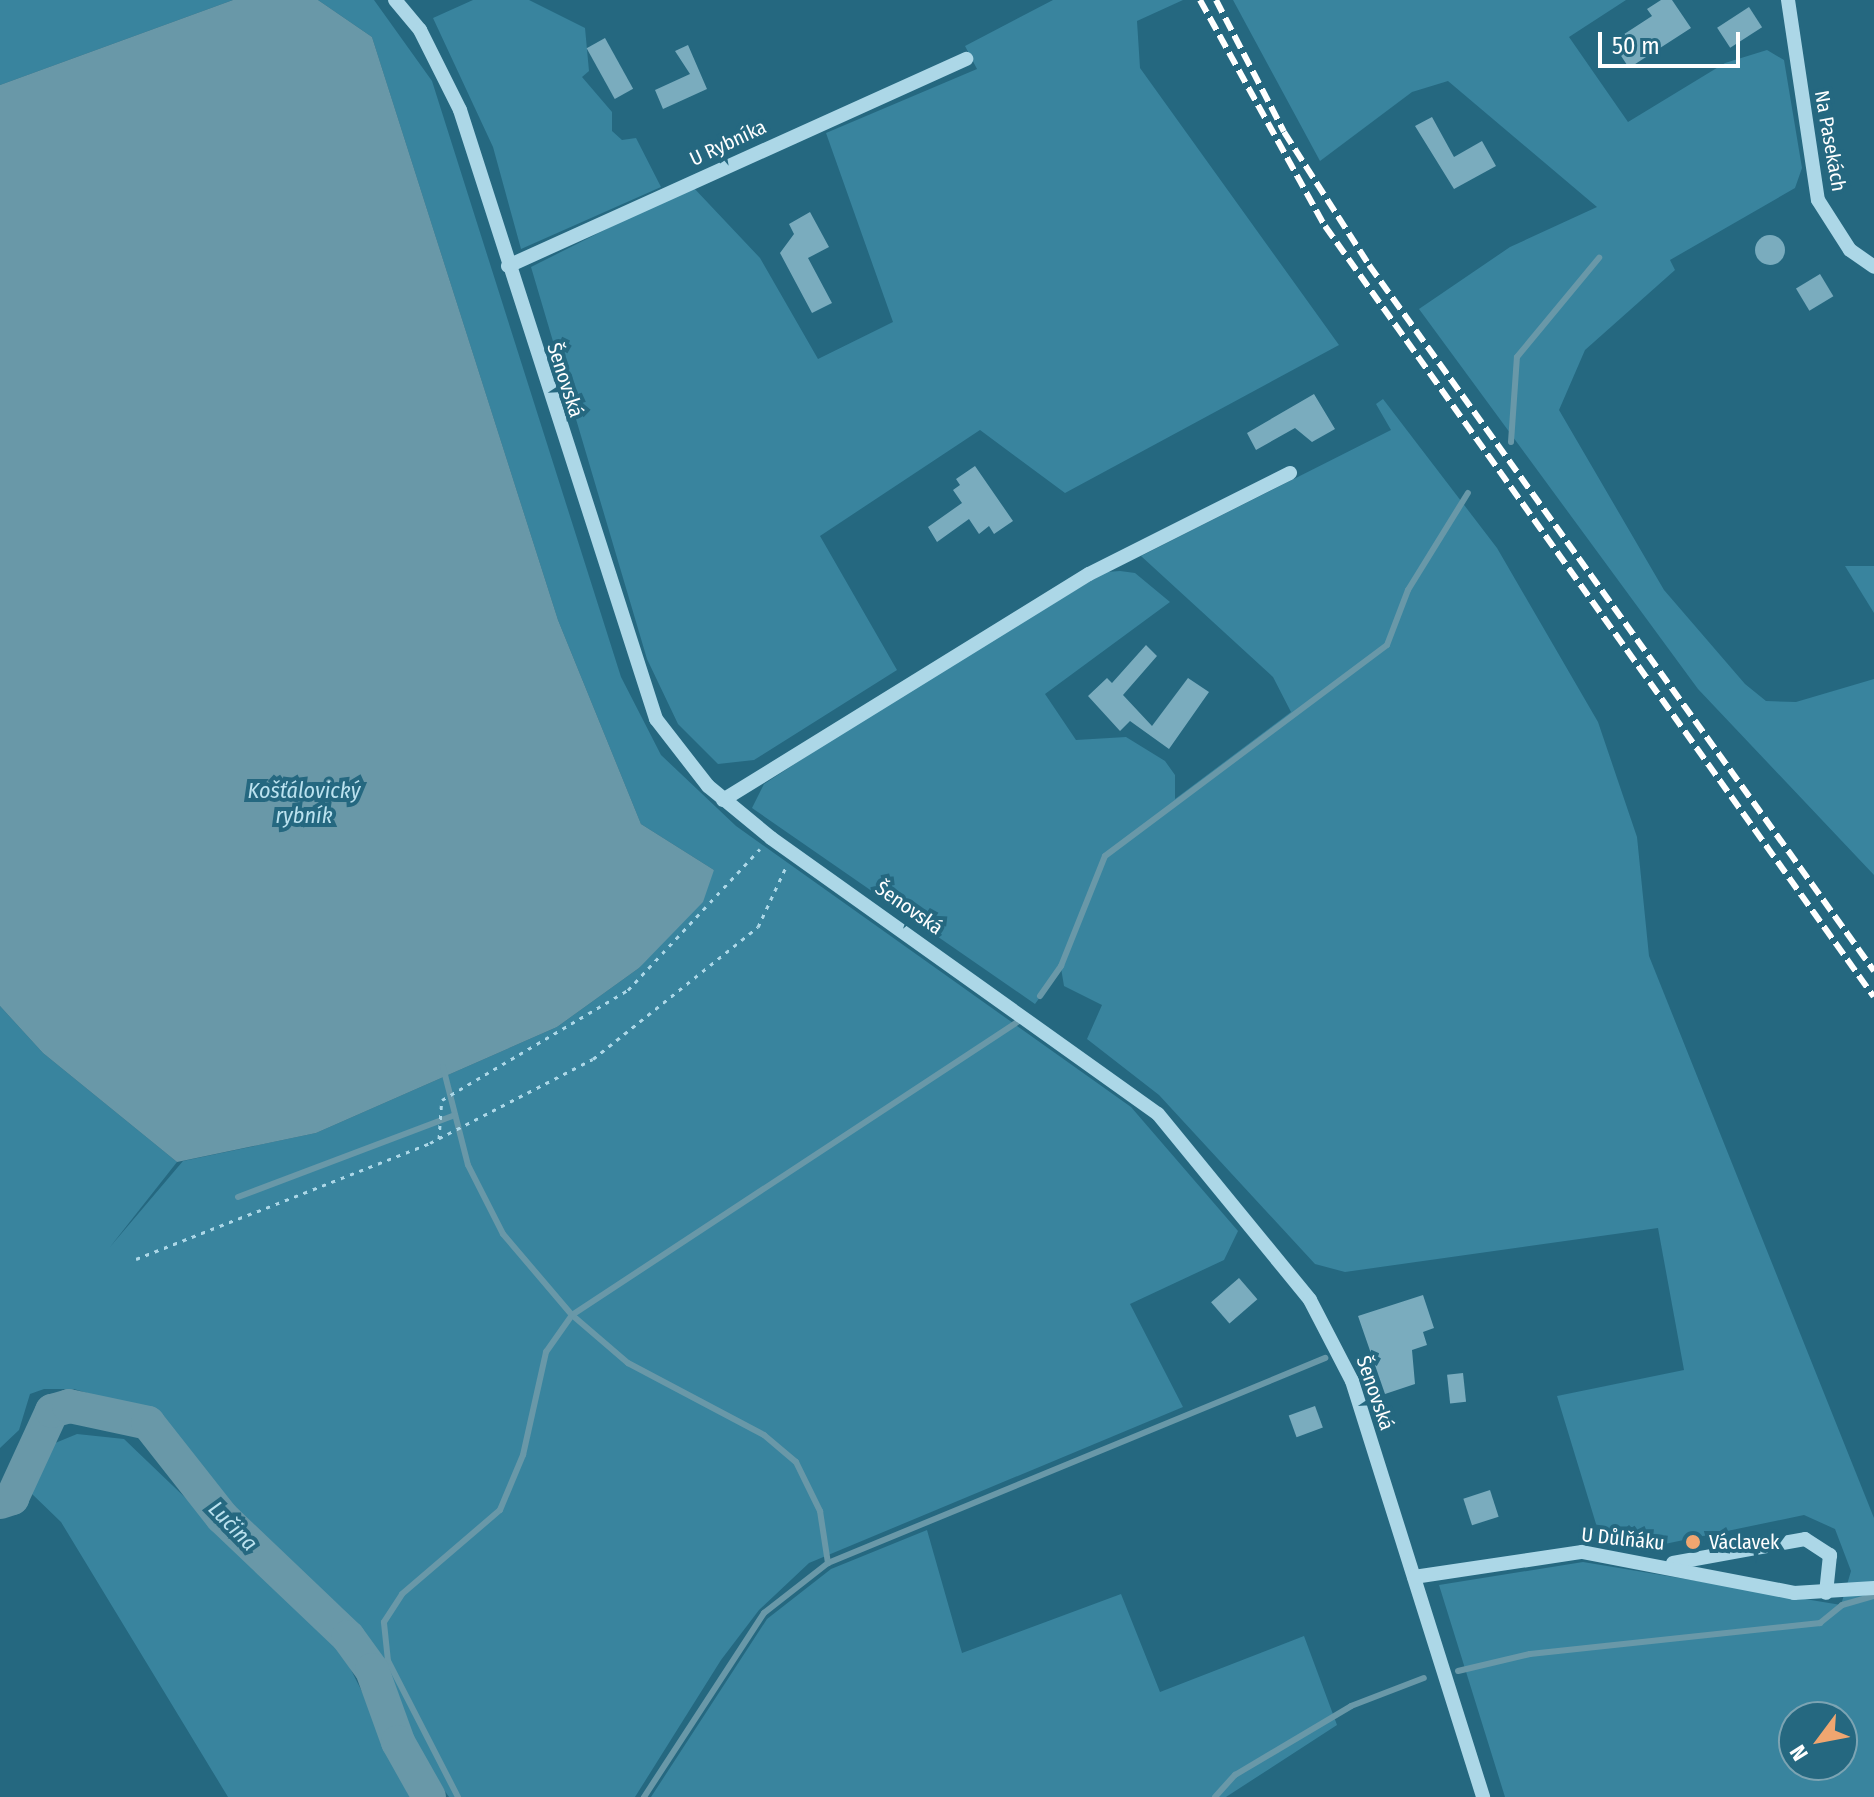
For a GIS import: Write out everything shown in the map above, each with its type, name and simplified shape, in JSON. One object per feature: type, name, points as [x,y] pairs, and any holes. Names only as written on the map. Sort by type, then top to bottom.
[{"type":"street","name":"Šenovská","points":[[395,0],[420,30],[460,110],[642,689],[679,754],[723,800],[771,838],[1112,1076],[1203,1163],[1337,1344],[1483,1797]]},
{"type":"street","name":"Na Pasekách","points":[[1788,0],[1818,200],[1850,250],[1874,267]]},
{"type":"street","name":"U Rybníka","points":[[508,266],[966,59]]},
{"type":"street","points":[[723,800],[1089,574],[1290,473]]},
{"type":"street","points":[[1668,1564],[1805,1539],[1830,1555],[1826,1593]]},
{"type":"street","name":"U Důlňáku","points":[[1414,1577],[1582,1552],[1668,1564],[1794,1593],[1874,1588]]},
{"type":"path","points":[[439,1136],[442,1100],[462,1091],[628,990],[771,838]]},
{"type":"path","points":[[136,1259],[447,1135],[593,1059],[695,983],[758,927],[793,852]]},
{"type":"shaded area","points":[[0,0],[233,0],[0,85]]},
{"type":"shaded area","points":[[318,0],[374,0],[432,81],[621,677],[661,755],[736,826],[1131,1107],[1238,1231],[1224,1260],[1130,1304],[1183,1407],[809,1563],[759,1610],[721,1660],[635,1797],[449,1797],[418,1752],[385,1665],[343,1609],[233,1514],[161,1415],[74,1389],[44,1389],[30,1394],[19,1430],[0,1448],[0,1006],[43,1053],[177,1162],[110,1247],[183,1161],[316,1133],[557,1027],[639,968],[714,870],[641,824],[558,620],[372,37]]},
{"type":"shaded area","points":[[473,0],[529,0],[585,28],[589,71],[582,77],[612,112],[612,131],[622,140],[636,138],[661,187],[521,249],[493,147],[433,18]]},
{"type":"shaded area","points":[[1053,0],[1183,0],[1137,21],[1140,68],[1339,345],[1065,493],[980,430],[820,536],[897,670],[754,760],[718,764],[678,724],[647,659],[531,267],[692,186],[760,258],[818,359],[893,322],[826,133],[977,69],[965,46]]},
{"type":"shaded area","points":[[1233,0],[1626,0],[1569,37],[1628,122],[1725,63],[1767,50],[1784,60],[1802,168],[1795,188],[1670,260],[1675,270],[1585,350],[1559,410],[1664,590],[1745,684],[1766,701],[1796,702],[1874,679],[1874,875],[1698,689],[1419,309],[1510,247],[1597,207],[1448,81],[1412,92],[1320,161]]},
{"type":"shaded area","points":[[1383,399],[1497,548],[1598,722],[1637,837],[1649,956],[1874,1518],[1874,1797],[1505,1797],[1439,1585],[1583,1562],[1841,1605],[1851,1571],[1835,1529],[1804,1515],[1655,1546],[1600,1537],[1557,1396],[1684,1370],[1658,1228],[1345,1272],[1315,1264],[1159,1095],[1087,1039],[1102,1005],[1064,986],[1061,968],[1035,1004],[752,808],[764,784],[910,689],[1106,572],[1120,571],[1135,573],[1170,602],[1045,694],[1076,740],[1126,737],[1165,761],[1175,775],[1175,799],[1291,712],[1273,677],[1141,556],[1391,430],[1376,404]]},
{"type":"shaded area","points":[[1845,566],[1874,566],[1874,613]]},
{"type":"shaded area","points":[[77,1434],[124,1439],[338,1644],[415,1797],[228,1797],[61,1522],[31,1493],[48,1446]]},
{"type":"shaded area","points":[[927,1530],[962,1653],[1121,1594],[1160,1692],[1304,1636],[1337,1725],[1226,1797],[651,1797],[767,1619],[831,1569]]},
{"type":"water","name":"Košťálovický rybník","points":[[233,0],[318,0],[372,37],[558,620],[641,824],[714,870],[703,902],[639,968],[557,1027],[316,1133],[177,1162],[43,1053],[0,1006],[0,85]]},
{"type":"building","points":[[1661,0],[1672,0],[1691,28],[1629,68],[1612,42],[1652,16],[1647,9]]},
{"type":"building","points":[[1749,7],[1762,27],[1730,48],[1717,28]]},
{"type":"building","points":[[605,38],[633,89],[615,99],[587,48]]},
{"type":"building","points":[[688,45],[707,89],[663,109],[655,90],[690,74],[675,51]]},
{"type":"building","points":[[1432,117],[1454,157],[1482,141],[1496,166],[1454,189],[1415,126]]},
{"type":"building","points":[[810,212],[829,247],[808,258],[832,303],[812,313],[780,253],[794,234],[789,224]]},
{"type":"building","points":[[1770,235],[1776,236],[1784,244],[1784,256],[1776,264],[1770,265],[1764,264],[1756,256],[1755,250],[1756,244],[1764,236]]},
{"type":"building","points":[[1820,274],[1833,296],[1809,311],[1796,288]]},
{"type":"building","points":[[1314,394],[1335,429],[1312,442],[1295,428],[1256,450],[1247,433]]},
{"type":"building","points":[[975,466],[1013,521],[994,534],[989,526],[979,534],[969,519],[937,542],[928,527],[962,503],[953,490],[960,485],[956,479]]},
{"type":"building","points":[[1146,645],[1157,656],[1123,695],[1152,726],[1188,678],[1209,692],[1169,749],[1130,721],[1120,731],[1088,696],[1107,678],[1112,683]]},
{"type":"building","points":[[1239,1278],[1257,1299],[1229,1323],[1211,1302]]},
{"type":"building","points":[[1423,1295],[1434,1328],[1423,1332],[1427,1345],[1412,1350],[1415,1384],[1385,1394],[1358,1316]]},
{"type":"building","points":[[1463,1373],[1466,1402],[1450,1404],[1447,1375]]},
{"type":"building","points":[[1315,1406],[1323,1428],[1297,1437],[1289,1416]]},
{"type":"building","points":[[1490,1490],[1499,1517],[1472,1525],[1463,1499]]},
{"type":"waterway","points":[[1511,442],[1517,357],[1599,258]]},
{"type":"waterway","points":[[1040,996],[1061,966],[1105,856],[1387,645],[1408,590],[1468,493]]},
{"type":"waterway","points":[[458,1797],[388,1661],[384,1622],[402,1594],[500,1510],[523,1455],[546,1352],[572,1315],[1022,1019]]},
{"type":"waterway","points":[[443,1067],[468,1165],[503,1234],[572,1315],[628,1363],[764,1435],[796,1462],[820,1511],[828,1563],[764,1613],[644,1797]]},
{"type":"waterway","points":[[238,1197],[455,1115]]},
{"type":"waterway","points":[[828,1563],[1325,1358]]},
{"type":"waterway","name":"Lučina","points":[[0,1502],[12,1498],[52,1411],[69,1406],[148,1423],[222,1517],[348,1637],[372,1670],[398,1742],[429,1797]]},
{"type":"waterway","points":[[1458,1671],[1530,1654],[1820,1623],[1842,1605],[1874,1596]]},
{"type":"waterway","points":[[1215,1797],[1235,1775],[1351,1706],[1424,1678]]},
{"type":"railway","points":[[1200,0],[1325,226],[1874,997]]},
{"type":"railway","points":[[1216,0],[1284,132],[1369,265],[1874,971]]},
{"type":"place","name":"Václavek","points":[[1693,1542]]}]
